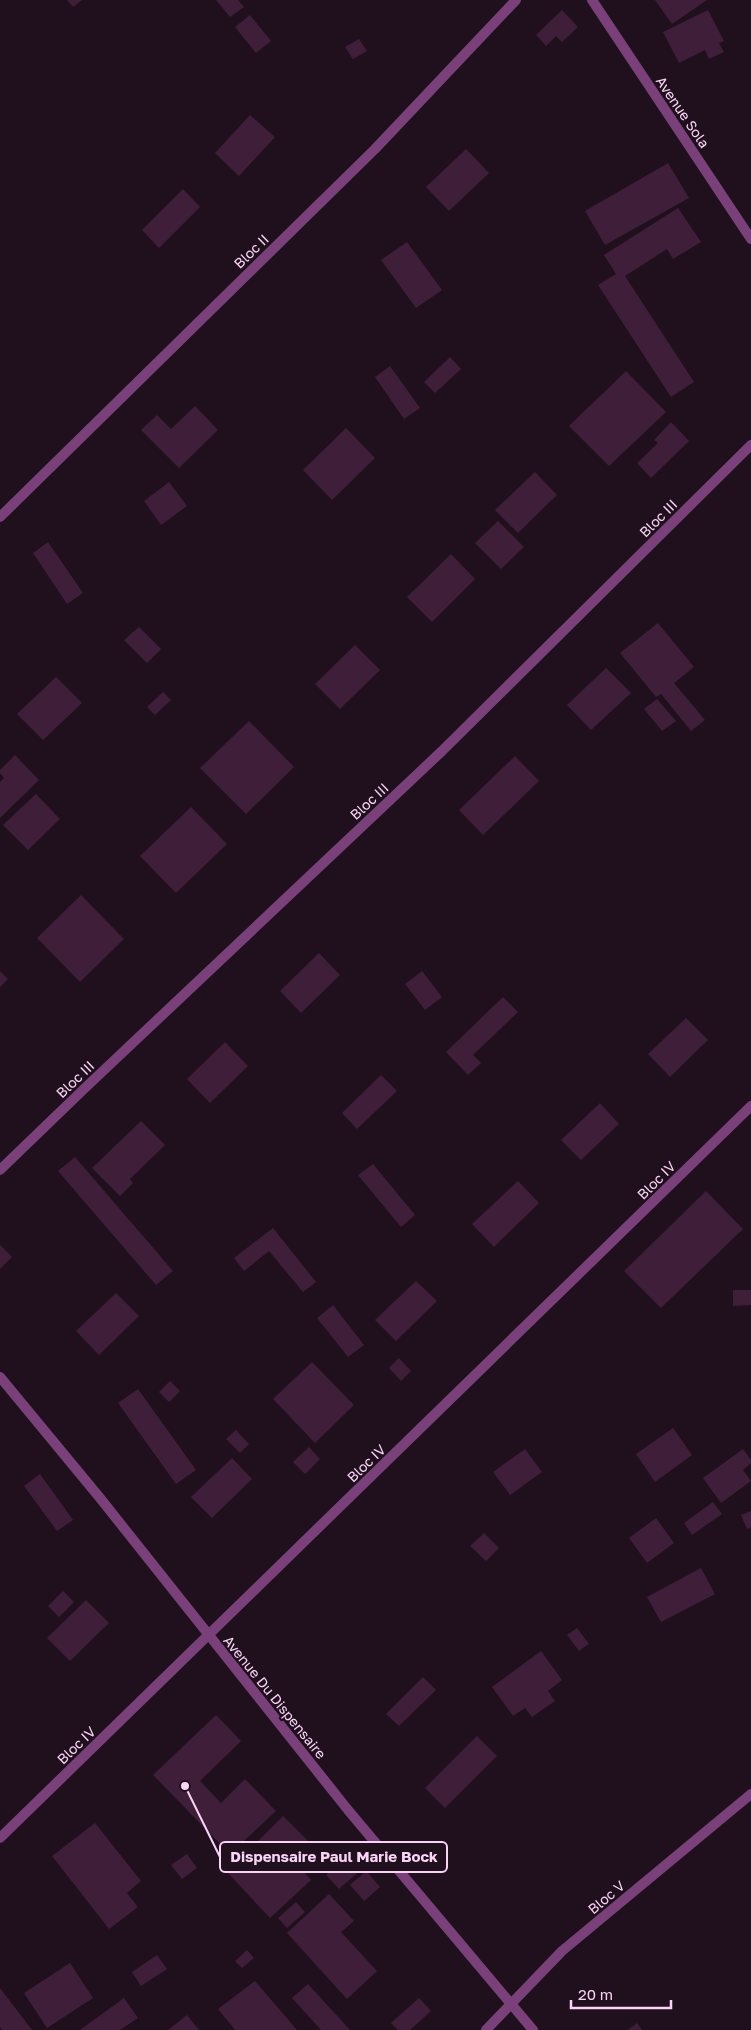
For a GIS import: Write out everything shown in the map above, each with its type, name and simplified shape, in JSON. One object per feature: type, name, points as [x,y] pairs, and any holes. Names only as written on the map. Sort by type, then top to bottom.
[{"type":"street","name":"Bloc II","points":[[0,516],[375,150],[516,0]]},
{"type":"street","name":"Avenue Sola","points":[[592,0],[751,239]]},
{"type":"street","name":"Bloc III","points":[[0,1170],[86,1086],[442,751],[751,445]]},
{"type":"street","name":"Bloc IV","points":[[0,1838],[573,1282],[751,1106]]},
{"type":"street","name":"Avenue Du Dispensaire","points":[[0,1377],[100,1498],[348,1810],[510,2005],[533,2030]]},
{"type":"street","name":"Bloc V","points":[[486,2030],[562,1952],[751,1794]]},
{"type":"building","points":[[67,0],[82,0],[73,7]]},
{"type":"building","points":[[216,0],[238,0],[244,7],[230,17]]},
{"type":"building","points":[[655,0],[707,0],[672,24]]},
{"type":"building","points":[[562,10],[578,27],[562,42],[556,36],[546,46],[536,35]]},
{"type":"building","points":[[708,10],[724,41],[719,43],[724,52],[709,59],[705,50],[679,63],[663,32]]},
{"type":"building","points":[[250,15],[271,41],[256,53],[235,27]]},
{"type":"building","points":[[359,39],[367,51],[353,59],[345,47]]},
{"type":"building","points":[[250,115],[275,137],[239,176],[215,153]]},
{"type":"building","points":[[466,149],[489,173],[449,211],[426,187]]},
{"type":"building","points":[[668,163],[689,198],[605,245],[585,211]]},
{"type":"building","points":[[183,189],[200,207],[159,248],[142,230]]},
{"type":"building","points":[[678,208],[701,242],[673,259],[667,249],[625,276],[694,382],[671,397],[598,285],[616,274],[604,255]]},
{"type":"building","points":[[407,242],[442,290],[416,308],[381,260]]},
{"type":"building","points":[[450,357],[461,369],[435,393],[424,382]]},
{"type":"building","points":[[390,366],[420,408],[404,419],[375,377]]},
{"type":"building","points":[[626,371],[666,412],[609,466],[569,426]]},
{"type":"building","points":[[195,406],[218,430],[179,468],[141,430],[157,415],[171,429]]},
{"type":"building","points":[[671,422],[689,441],[651,478],[637,463],[658,443],[654,440]]},
{"type":"building","points":[[346,428],[375,458],[332,500],[303,470]]},
{"type":"building","points":[[535,472],[557,495],[518,533],[495,510]]},
{"type":"building","points":[[169,482],[187,506],[161,525],[144,501]]},
{"type":"building","points":[[498,521],[524,547],[501,569],[475,543]]},
{"type":"building","points":[[48,542],[83,593],[67,604],[33,553]]},
{"type":"building","points":[[451,554],[475,579],[432,622],[407,597]]},
{"type":"building","points":[[658,623],[694,667],[674,683],[705,720],[691,731],[661,694],[656,697],[620,653]]},
{"type":"building","points":[[139,627],[161,649],[147,663],[124,640]]},
{"type":"building","points":[[355,645],[380,670],[340,709],[315,684]]},
{"type":"building","points":[[606,668],[631,693],[591,730],[567,705]]},
{"type":"building","points":[[56,677],[82,703],[43,740],[17,714]]},
{"type":"building","points":[[163,692],[171,700],[155,715],[147,707]]},
{"type":"building","points":[[657,699],[676,721],[662,731],[644,709]]},
{"type":"building","points":[[249,721],[294,767],[246,814],[200,768]]},
{"type":"building","points":[[15,755],[39,780],[0,818],[0,782],[4,778],[0,770]]},
{"type":"building","points":[[515,756],[539,781],[483,835],[459,810]]},
{"type":"building","points":[[36,794],[60,819],[28,850],[3,825]]},
{"type":"building","points":[[191,807],[227,844],[176,893],[140,856]]},
{"type":"building","points":[[81,895],[124,939],[80,982],[37,938]]},
{"type":"building","points":[[319,953],[340,975],[301,1013],[280,991]]},
{"type":"building","points":[[0,971],[8,979],[0,987]]},
{"type":"building","points":[[422,971],[442,997],[425,1010],[405,984]]},
{"type":"building","points":[[503,997],[518,1012],[473,1055],[481,1063],[468,1075],[446,1052]]},
{"type":"building","points":[[686,1018],[708,1040],[670,1077],[648,1054]]},
{"type":"building","points":[[225,1042],[248,1066],[210,1103],[187,1079]]},
{"type":"building","points":[[381,1075],[397,1091],[357,1129],[342,1113]]},
{"type":"building","points":[[600,1103],[619,1124],[581,1160],[561,1140]]},
{"type":"building","points":[[141,1121],[165,1145],[130,1179],[133,1183],[120,1196],[92,1168]]},
{"type":"building","points":[[75,1157],[173,1271],[156,1285],[58,1171]]},
{"type":"building","points":[[373,1164],[415,1215],[401,1227],[358,1175]]},
{"type":"building","points":[[518,1181],[539,1203],[494,1247],[472,1224]]},
{"type":"building","points":[[706,1191],[743,1229],[661,1308],[624,1271]]},
{"type":"building","points":[[273,1228],[316,1282],[303,1292],[269,1251],[244,1271],[234,1258]]},
{"type":"building","points":[[0,1245],[12,1257],[0,1269]]},
{"type":"building","points":[[416,1281],[437,1301],[396,1341],[375,1320]]},
{"type":"building","points":[[733,1290],[751,1290],[751,1305],[733,1306]]},
{"type":"building","points":[[116,1293],[139,1316],[99,1355],[76,1331]]},
{"type":"building","points":[[333,1305],[364,1345],[348,1357],[317,1318]]},
{"type":"building","points":[[399,1358],[411,1371],[401,1381],[389,1368]]},
{"type":"building","points":[[312,1362],[354,1405],[315,1443],[273,1399]]},
{"type":"building","points":[[170,1381],[180,1391],[169,1402],[159,1392]]},
{"type":"building","points":[[138,1389],[196,1470],[176,1484],[118,1403]]},
{"type":"building","points":[[673,1428],[692,1455],[655,1482],[636,1454]]},
{"type":"building","points":[[236,1430],[249,1444],[240,1453],[226,1439]]},
{"type":"building","points":[[309,1447],[320,1459],[305,1474],[293,1462]]},
{"type":"building","points":[[525,1449],[542,1472],[510,1495],[493,1472]]},
{"type":"building","points":[[743,1449],[751,1463],[743,1470],[751,1481],[721,1503],[703,1478]]},
{"type":"building","points":[[232,1458],[252,1479],[212,1518],[191,1497]]},
{"type":"building","points":[[40,1474],[73,1520],[57,1531],[24,1486]]},
{"type":"building","points":[[713,1502],[722,1514],[692,1535],[684,1523]]},
{"type":"building","points":[[751,1511],[751,1527],[747,1529],[741,1515]]},
{"type":"building","points":[[656,1518],[674,1543],[647,1563],[629,1538]]},
{"type":"building","points":[[484,1533],[499,1548],[486,1561],[470,1546]]},
{"type":"building","points":[[701,1568],[715,1594],[661,1622],[647,1597]]},
{"type":"building","points":[[63,1591],[74,1602],[59,1617],[48,1606]]},
{"type":"building","points":[[86,1600],[109,1623],[70,1661],[47,1638]]},
{"type":"building","points":[[577,1628],[589,1644],[579,1651],[567,1635]]},
{"type":"building","points":[[541,1651],[562,1680],[548,1691],[555,1701],[532,1717],[525,1708],[513,1716],[492,1687]]},
{"type":"building","points":[[423,1677],[436,1690],[399,1726],[386,1714]]},
{"type":"building","points":[[216,1715],[241,1741],[200,1781],[221,1803],[245,1779],[276,1811],[230,1854],[153,1775]]},
{"type":"building","points":[[477,1736],[497,1756],[445,1808],[425,1788]]},
{"type":"building","points":[[283,1816],[321,1854],[304,1872],[311,1880],[270,1918],[227,1872]]},
{"type":"building","points":[[95,1823],[141,1881],[127,1893],[138,1907],[109,1929],[52,1856]]},
{"type":"building","points":[[360,1844],[373,1859],[339,1889],[326,1875]]},
{"type":"building","points":[[187,1854],[197,1868],[182,1879],[171,1865]]},
{"type":"building","points":[[366,1871],[380,1887],[364,1901],[350,1885]]},
{"type":"building","points":[[329,1894],[354,1921],[341,1932],[377,1971],[347,1999],[287,1933]]},
{"type":"building","points":[[296,1902],[305,1912],[287,1928],[278,1918]]},
{"type":"building","points":[[247,1950],[254,1958],[242,1968],[235,1961]]},
{"type":"building","points":[[157,1955],[167,1969],[141,1986],[132,1972]]},
{"type":"building","points":[[70,1963],[93,1998],[47,2028],[24,1993]]},
{"type":"building","points":[[255,1981],[297,2030],[235,2030],[218,2009]]},
{"type":"building","points":[[308,1984],[350,2030],[321,2030],[292,1998]]},
{"type":"building","points":[[0,1988],[32,2030],[2,2030],[0,2027]]},
{"type":"building","points":[[124,1998],[138,2018],[120,2030],[80,2030]]},
{"type":"building","points":[[419,1998],[431,2011],[410,2030],[398,2030],[391,2023]]},
{"type":"building","points":[[187,2015],[199,2030],[168,2030]]},
{"type":"building","points":[[637,2023],[642,2030],[628,2030]]},
{"type":"place","name":"Dispensaire Paul Marie Bock","points":[[185,1786]]}]
